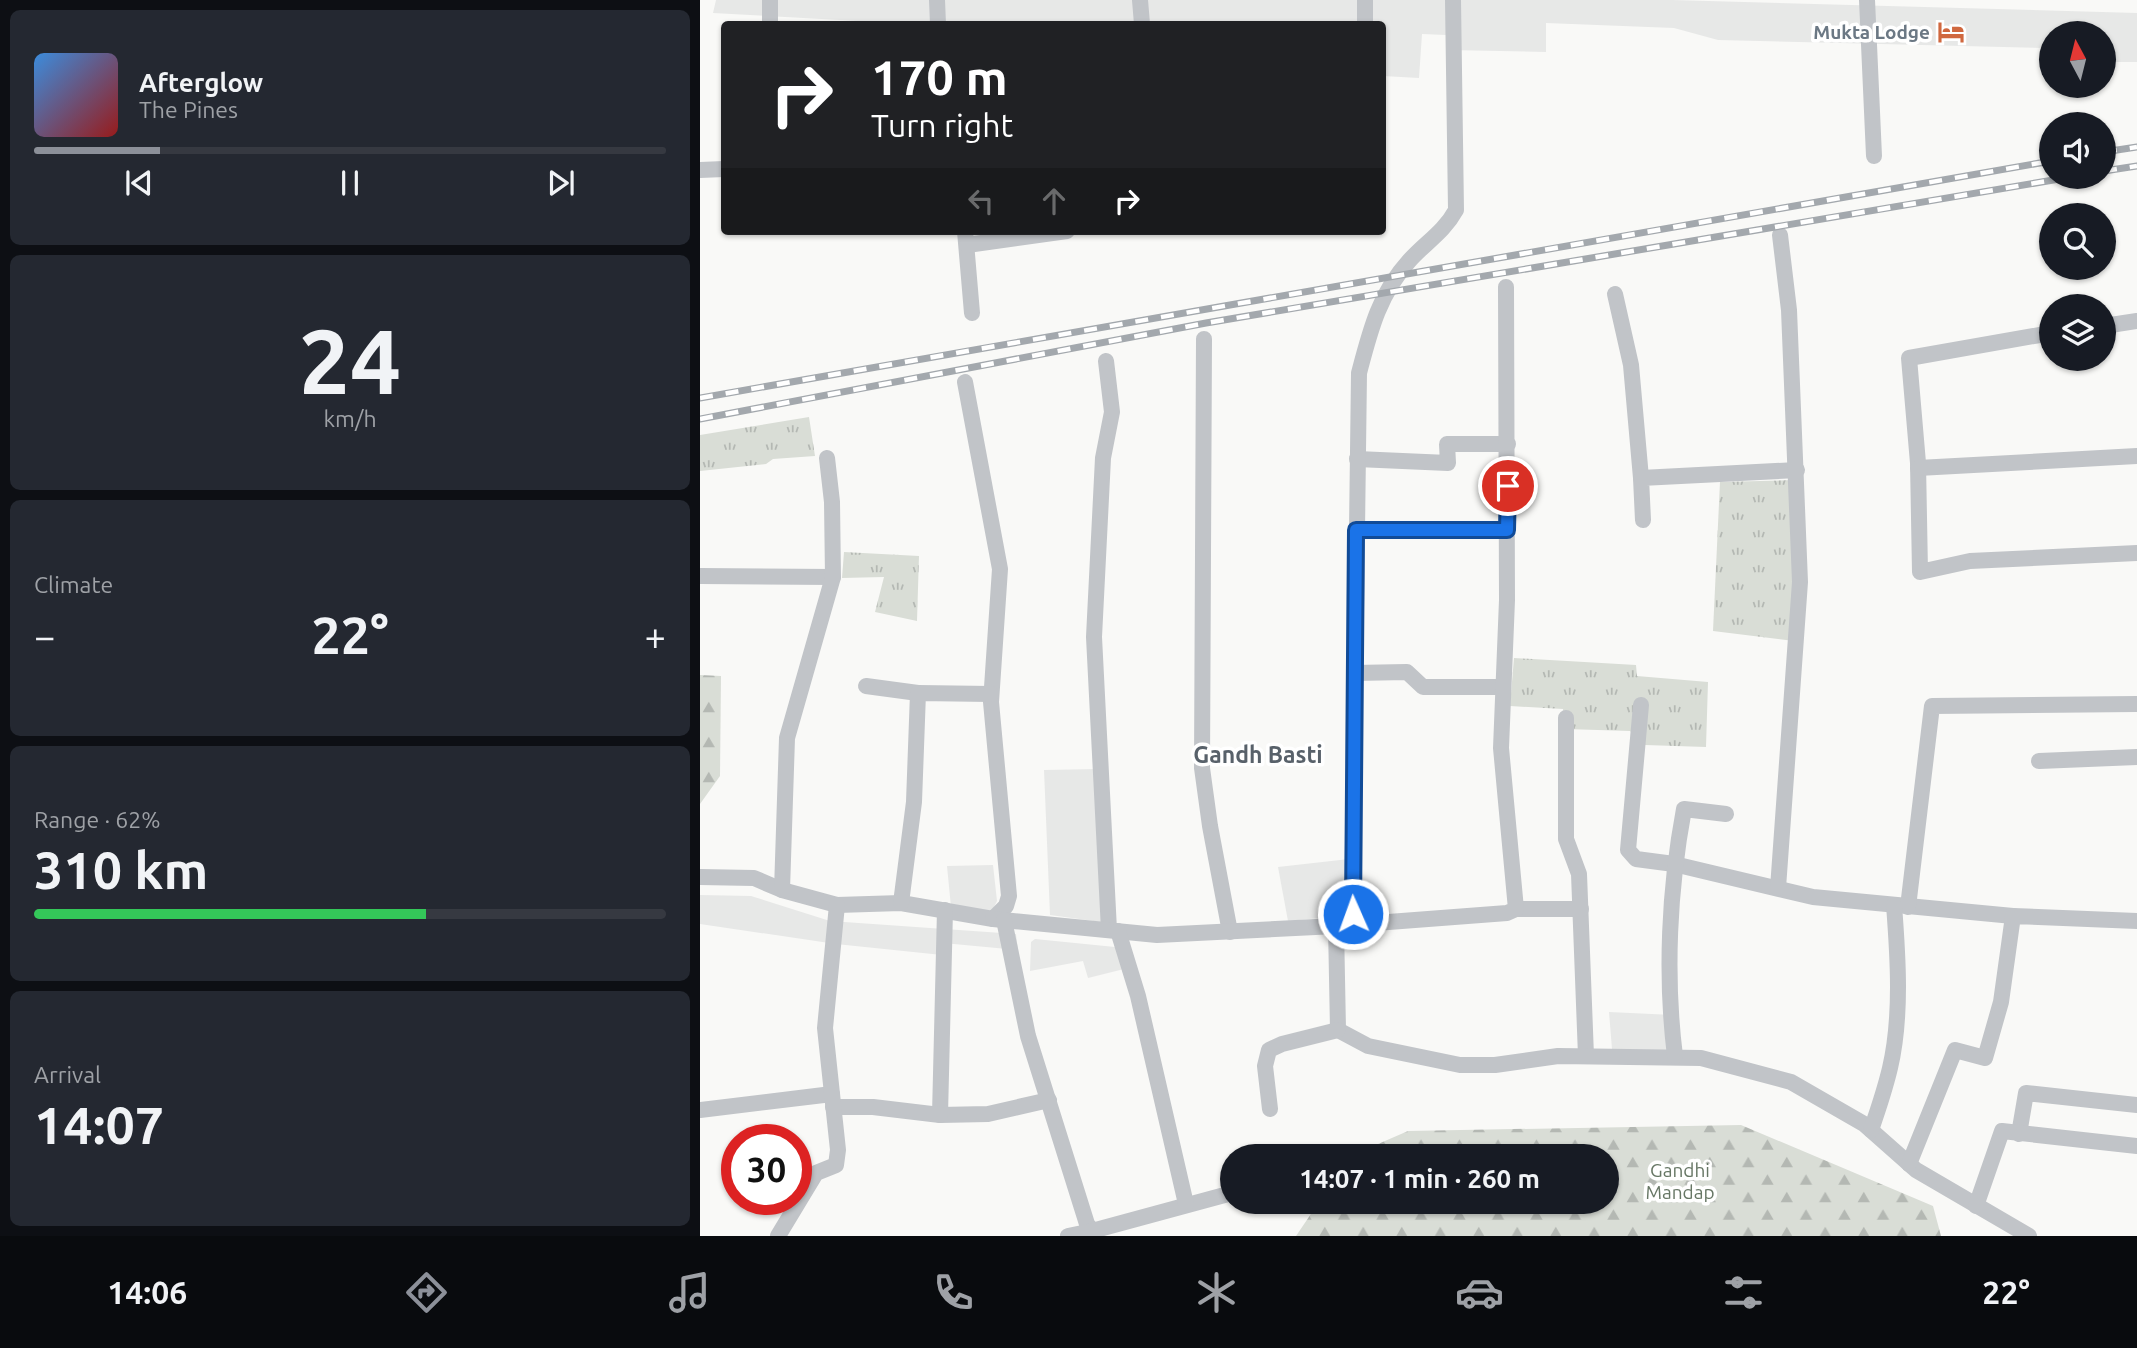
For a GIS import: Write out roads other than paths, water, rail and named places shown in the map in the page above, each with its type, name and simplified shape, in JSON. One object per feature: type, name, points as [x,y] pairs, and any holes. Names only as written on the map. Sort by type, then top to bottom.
[{"type":"street","points":[[770,0],[770,21]]},
{"type":"street","points":[[937,0],[938,21]]},
{"type":"street","points":[[1140,0],[1142,21]]},
{"type":"street","points":[[1365,0],[1365,21]]},
{"type":"street","points":[[1338,1030],[1354,673],[1359,373],[1373,316],[1398,275],[1445,229],[1456,210],[1458,198],[1452,0]]},
{"type":"street","points":[[1867,0],[1874,156]]},
{"type":"street","points":[[700,170],[721,169]]},
{"type":"street","points":[[972,313],[966,238],[1009,235]]},
{"type":"street","points":[[1778,888],[1800,582],[1789,310],[1780,235]]},
{"type":"street","points":[[1506,287],[1508,444],[1501,748],[1516,909]]},
{"type":"street","points":[[1615,295],[1631,365],[1642,478],[1643,520]]},
{"type":"street","points":[[2116,324],[2137,321]]},
{"type":"street","points":[[2039,335],[1909,358],[1918,468],[1920,572],[1970,561],[2137,553]]},
{"type":"street","points":[[1204,338],[1202,768],[1230,932]]},
{"type":"street","points":[[1106,361],[1112,412],[1103,458],[1094,637],[1113,931],[1138,996],[1186,1204]]},
{"type":"street","points":[[965,382],[1000,569],[991,694],[1009,896],[999,919],[1028,1037],[1091,1230]]},
{"type":"street","points":[[1357,459],[1448,463],[1447,444],[1508,444]]},
{"type":"street","points":[[1918,468],[2137,456]]},
{"type":"street","points":[[782,890],[787,738],[833,577],[832,502],[827,458]]},
{"type":"street","points":[[1642,478],[1797,470]]},
{"type":"street","points":[[1356,530],[1507,530]]},
{"type":"street","points":[[700,576],[833,577]]},
{"type":"street","points":[[1354,673],[1407,672],[1423,687],[1503,687]]},
{"type":"street","points":[[866,686],[918,693],[991,694]]},
{"type":"street","points":[[901,903],[914,802],[918,693]]},
{"type":"street","points":[[1871,1130],[1891,1066],[1897,941],[1932,706],[2137,704]]},
{"type":"street","points":[[1641,705],[1628,849],[1636,859],[1674,864],[1813,897],[2013,916],[2137,921]]},
{"type":"street","points":[[1566,718],[1566,839],[1579,874],[1586,1056]]},
{"type":"street","points":[[2039,761],[2137,757]]},
{"type":"street","points":[[1675,1056],[1670,1017],[1674,864],[1684,809],[1726,814]]},
{"type":"street","points":[[700,877],[754,878],[782,890],[837,905],[901,903],[999,919],[1157,934],[1344,925],[1507,913],[1516,909],[1581,909]]},
{"type":"street","points":[[778,1236],[816,1173],[836,1165],[838,1150],[825,1028],[837,905]]},
{"type":"street","points":[[940,1115],[945,911]]},
{"type":"street","points":[[1909,1164],[1955,1050],[1985,1058],[2001,1002],[2013,916]]},
{"type":"street","points":[[1270,1109],[1265,1066],[1269,1050],[1282,1044],[1338,1030],[1368,1046],[1460,1065],[1495,1065],[1558,1056],[1701,1058],[1791,1082],[1871,1130],[1909,1164],[2029,1236]]},
{"type":"street","points":[[2020,1134],[2025,1093],[2137,1105]]},
{"type":"street","points":[[700,1110],[833,1101],[940,1115],[988,1114],[1049,1100]]},
{"type":"street","points":[[1976,1206],[2002,1131],[2137,1146]]},
{"type":"street","points":[[1068,1236],[1220,1196]]},
{"type":"railway","points":[[2116,150],[2137,147]]},
{"type":"railway","points":[[700,398],[2039,163]]},
{"type":"railway","points":[[2116,169],[2137,166]]},
{"type":"railway","points":[[700,419],[1206,323],[2039,182]]},
{"type":"place","name":"Mukta Lodge","points":[[1951,32]]},
{"type":"district","name":"Gandh Basti","points":[[1258,754]]},
{"type":"park label","name":"Gandhi Mandap","points":[[1680,1181]]}]
